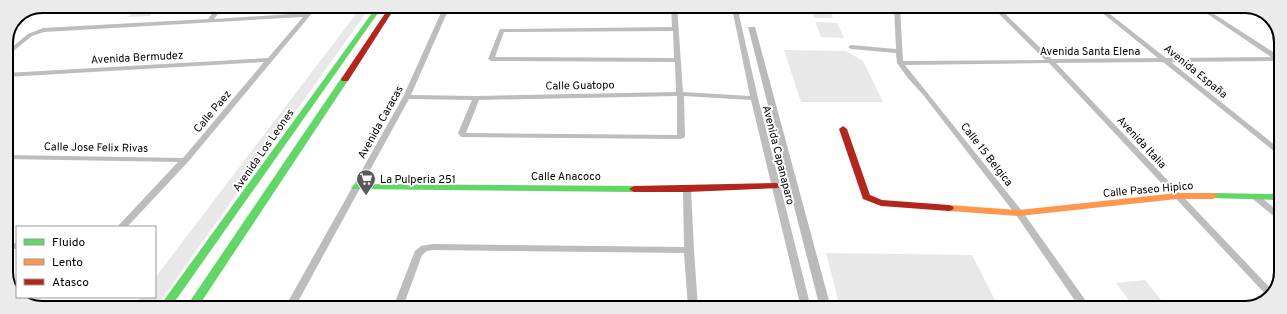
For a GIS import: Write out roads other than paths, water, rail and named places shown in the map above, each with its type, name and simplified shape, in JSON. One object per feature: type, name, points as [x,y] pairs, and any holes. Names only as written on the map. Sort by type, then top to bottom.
[{"type":"street","points":[[209,21],[215,13]]},
{"type":"street","name":"Avenida Los Leones","points":[[170,301],[375,13]]},
{"type":"street","points":[[196,301],[388,13]]},
{"type":"street","name":"Avenida Caracas","points":[[293,301],[356,186],[407,97],[445,13]]},
{"type":"street","points":[[476,98],[462,133],[464,135],[681,137],[680,94],[675,13]]},
{"type":"street","name":"Avenida Capanaparo","points":[[735,13],[754,98],[804,301]]},
{"type":"street","points":[[897,13],[900,63]]},
{"type":"street","name":"Avenida Italia","points":[[1001,13],[1050,61],[1267,291]]},
{"type":"street","name":"Avenida España","points":[[1106,13],[1166,60],[1274,149]]},
{"type":"street","points":[[1209,13],[1274,55]]},
{"type":"street","points":[[13,49],[30,35],[43,30],[308,15]]},
{"type":"street","name":"Calle Paez","points":[[123,226],[185,160],[308,15]]},
{"type":"street","points":[[676,29],[502,30],[491,59],[678,60]]},
{"type":"street","points":[[852,48],[900,51]]},
{"type":"street","name":"Avenida Santa Elena","points":[[900,63],[1274,59]]},
{"type":"street","name":"Avenida Bermudez","points":[[13,75],[269,60]]},
{"type":"street","name":"Calle 15 Belgica","points":[[900,63],[908,76],[926,95],[1019,213],[1081,301]]},
{"type":"street","name":"Calle Guatopo","points":[[407,97],[476,98],[680,94],[754,98]]},
{"type":"street","name":"Calle Paseo Hipico","points":[[843,129],[866,197],[881,203],[1019,213],[1177,196],[1274,197]]},
{"type":"street","name":"Calle Jose Felix Rivas","points":[[13,156],[185,160]]},
{"type":"street","name":"Calle Anacoco","points":[[356,186],[687,189],[776,186]]},
{"type":"street","points":[[687,189],[693,301]]},
{"type":"street","points":[[1257,198],[1274,212]]},
{"type":"street","points":[[401,301],[418,253],[424,248],[689,250]]},
{"type":"place","name":"La Pulperia 251","points":[[366,196]]}]
